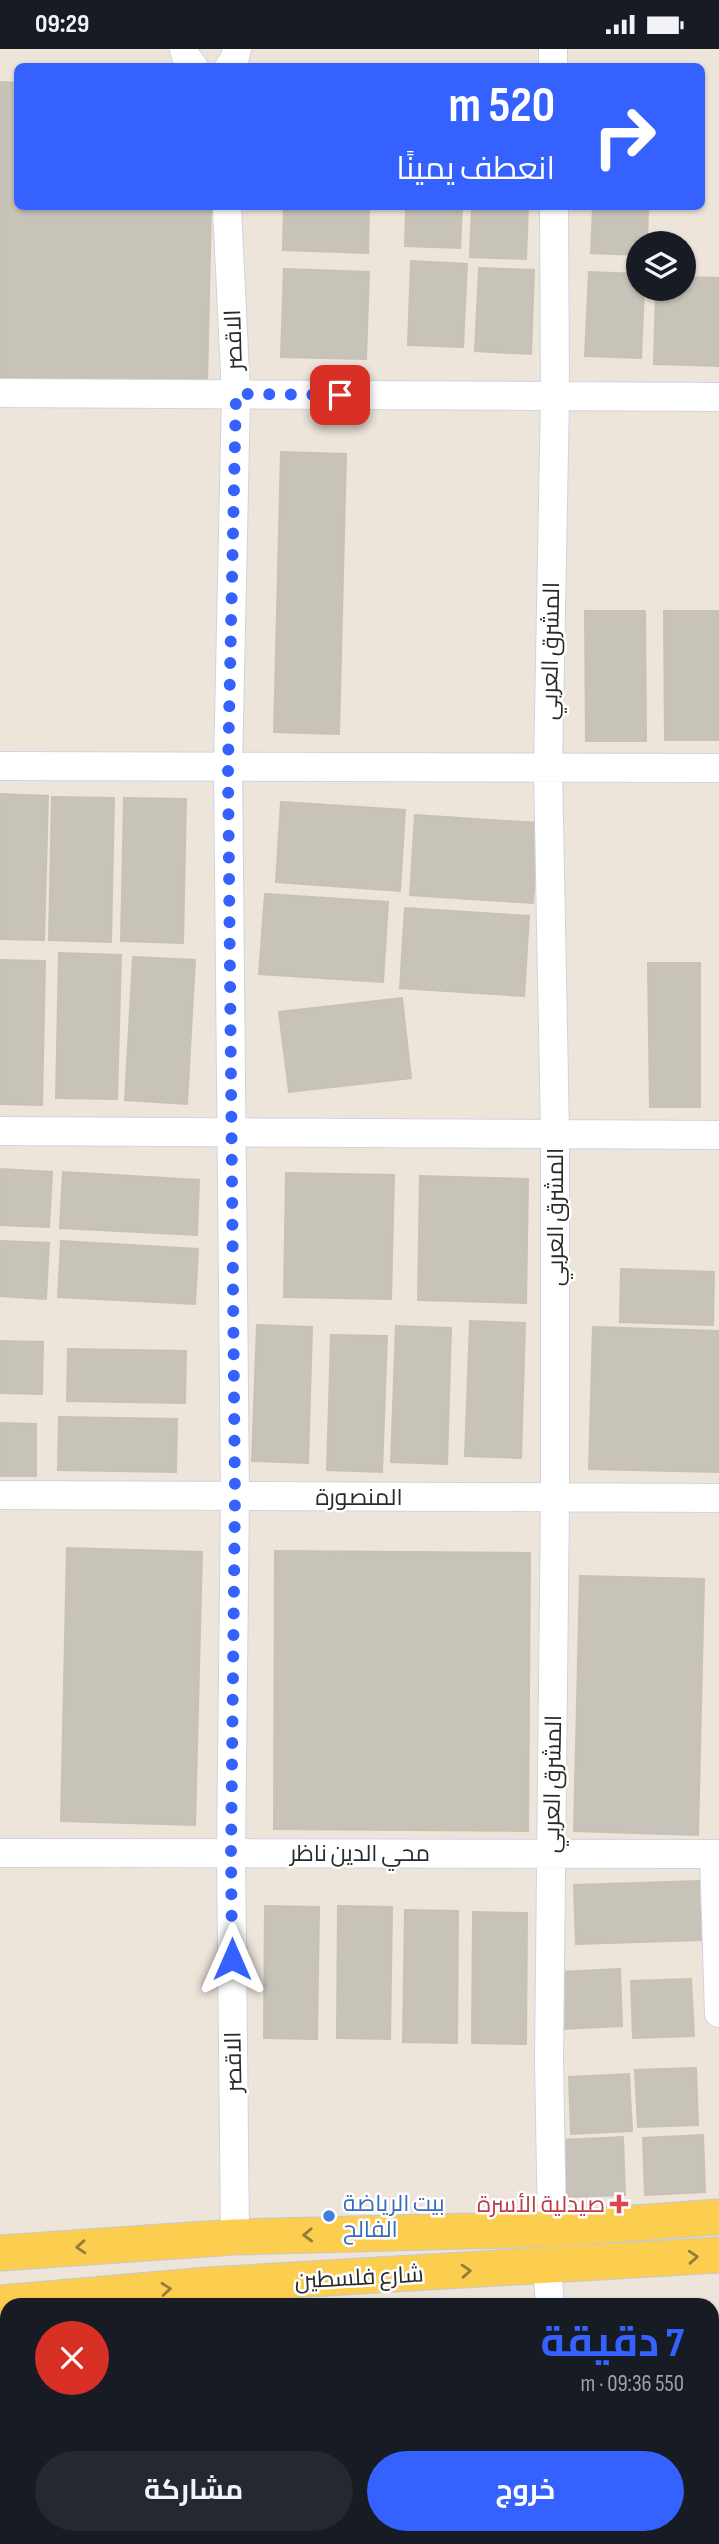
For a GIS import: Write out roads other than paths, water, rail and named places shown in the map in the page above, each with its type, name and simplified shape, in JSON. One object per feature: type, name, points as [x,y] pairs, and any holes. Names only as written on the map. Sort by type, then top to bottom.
[{"type":"main road","name":"شارع فلسطين","points":[[0,2253],[235,2237],[552,2228],[719,2217]]},
{"type":"main road","name":"شارع فلسطين","points":[[119,2298],[209,2295],[547,2266],[719,2255]]},
{"type":"street","name":"الاقصر","points":[[228,210],[236,394],[228,767],[235,1496],[231,1853],[235,2237]]},
{"type":"street","name":"المشرق العربي","points":[[552,2228],[549,2060],[555,1497],[555,1134],[548,768],[555,396],[554,210]]},
{"type":"street","points":[[0,393],[719,397]]},
{"type":"street","points":[[0,766],[719,768]]},
{"type":"street","points":[[0,1131],[719,1135]]},
{"type":"street","name":"المنصورة","points":[[0,1495],[719,1498]]},
{"type":"street","name":"محي الدين ناظر","points":[[0,1853],[717,1854]]},
{"type":"street","points":[[717,1854],[719,2013]]},
{"type":"street","points":[[547,2266],[549,2298]]},
{"type":"place","name":"صيدلية الأسرة","points":[[619,2204]]},
{"type":"place","name":"بيت الرياضة الفالح","points":[[329,2216]]}]
